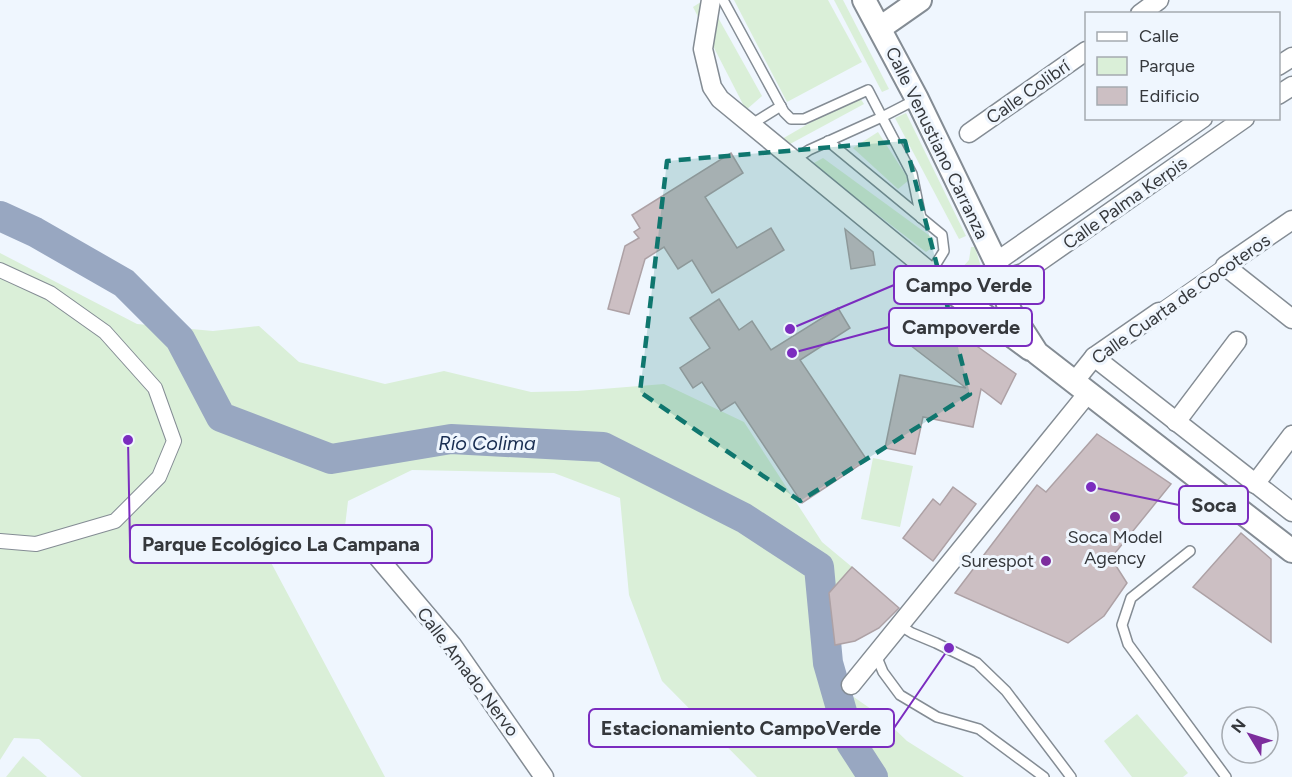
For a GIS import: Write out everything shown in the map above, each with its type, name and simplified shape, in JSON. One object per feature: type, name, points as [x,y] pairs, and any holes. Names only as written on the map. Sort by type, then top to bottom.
[{"type":"street","points":[[711,0],[703,49],[712,87],[720,99],[954,293],[1037,353]]},
{"type":"street","name":"Calle Venustiano Carranza","points":[[864,0],[917,99],[998,271],[1010,311],[1037,353],[1292,551]]},
{"type":"street","points":[[880,28],[920,0]]},
{"type":"street","points":[[1142,12],[1159,0]]},
{"type":"street","name":"Calle Colibrí","points":[[969,133],[1085,52]]},
{"type":"street","name":"Calle Palma Kerpis","points":[[998,271],[1200,120]]},
{"type":"street","name":"Calle Palma Kerpis","points":[[998,271],[1023,273],[1219,126],[1238,120]]},
{"type":"street","name":"Calle Cuarta de Cocoteros","points":[[851,685],[899,626],[1081,387],[1094,357],[1292,220]]},
{"type":"street","points":[[1226,266],[1292,319]]},
{"type":"street","points":[[0,270],[50,293],[105,332],[155,388],[174,441],[159,477],[115,520],[36,544],[0,541]]},
{"type":"street","points":[[932,273],[970,284],[998,271]]},
{"type":"street","points":[[1176,422],[1237,341]]},
{"type":"street","points":[[1094,357],[1292,512]]},
{"type":"street","points":[[1255,484],[1292,435]]},
{"type":"street","name":"Calle Amado Nervo","points":[[365,542],[453,645],[544,777]]},
{"type":"lane","points":[[723,0],[781,106],[791,119],[804,119],[868,90],[912,174],[921,218]]},
{"type":"lane","points":[[794,160],[809,150],[917,99]]},
{"type":"lane","points":[[752,124],[781,106]]},
{"type":"lane","points":[[828,141],[942,236],[944,251],[932,273]]},
{"type":"lane","points":[[1190,551],[1131,598],[1122,625],[1128,644],[1226,777]]},
{"type":"lane","points":[[899,626],[977,663],[1006,691],[1071,777]]},
{"type":"lane","points":[[876,655],[883,672],[900,695],[937,717],[979,729],[1044,777]]},
{"type":"highlighted area","points":[[905,141],[970,394],[800,501],[640,392],[667,161]]},
{"type":"green space","points":[[704,0],[711,5],[762,96],[746,110],[693,7]]},
{"type":"green space","points":[[734,0],[828,0],[862,62],[787,102]]},
{"type":"green space","points":[[834,0],[843,0],[889,89],[882,92]]},
{"type":"green space","points":[[858,95],[864,104],[790,144],[782,139]]},
{"type":"green space","points":[[906,113],[966,236],[959,239],[895,118]]},
{"type":"green space","points":[[878,132],[909,180],[898,189],[853,148]]},
{"type":"green space","points":[[823,158],[934,239],[933,247],[926,252],[812,164]]},
{"type":"green space","points":[[971,247],[975,247],[982,270],[976,276],[960,270],[969,260]]},
{"type":"green space","points":[[0,253],[137,324],[213,331],[259,326],[299,362],[385,384],[444,371],[531,392],[664,384],[744,422],[822,542],[852,567],[829,593],[838,686],[881,716],[907,741],[964,777],[757,777],[662,681],[629,595],[620,498],[554,473],[412,470],[348,501],[344,535],[267,555],[385,777],[82,777],[39,739],[14,738],[0,760]]},
{"type":"green space","points":[[873,458],[913,466],[900,527],[861,519]]},
{"type":"green space","points":[[1137,714],[1188,773],[1183,777],[1132,777],[1104,741]]},
{"type":"green space","points":[[23,756],[47,777],[6,777]]},
{"type":"building","points":[[731,153],[743,173],[705,197],[737,248],[771,228],[784,250],[712,293],[692,260],[678,269],[664,247],[645,259],[629,314],[608,309],[625,246],[639,238],[634,232],[640,228],[632,215]]},
{"type":"building","points":[[845,229],[873,252],[875,265],[851,269]]},
{"type":"building","points":[[719,299],[739,330],[752,321],[771,350],[838,308],[850,328],[800,360],[867,460],[802,503],[735,402],[721,411],[702,382],[693,388],[680,368],[710,348],[690,318]]},
{"type":"building","points":[[940,320],[1016,374],[1001,404],[981,389],[973,427],[923,417],[915,454],[885,448],[900,375],[966,388],[910,345]]},
{"type":"building","name":"Surespot","points":[[1097,434],[1171,484],[1111,558],[1127,583],[1104,616],[1068,643],[955,593],[1037,485],[1046,492]]},
{"type":"building","points":[[953,487],[976,504],[933,561],[903,538],[933,499],[940,505]]},
{"type":"building","points":[[1241,533],[1271,559],[1271,642],[1193,587]]},
{"type":"building","points":[[852,567],[899,608],[879,628],[855,641],[835,645],[829,593]]},
{"type":"waterway","name":"Río Colima","points":[[0,216],[35,232],[124,283],[180,339],[221,417],[331,459],[451,439],[603,447],[744,518],[819,567],[828,663],[851,743],[873,777]]},
{"type":"place","name":"Campo Verde","points":[[790,329]]},
{"type":"place","name":"Campoverde","points":[[792,353]]},
{"type":"place","name":"Parque Ecológico La Campana","points":[[128,440]]},
{"type":"place","name":"Soca","points":[[1091,487]]},
{"type":"place","name":"Soca Model Agency","points":[[1115,517]]},
{"type":"place","name":"Surespot","points":[[1046,561]]},
{"type":"place","name":"Estacionamiento CampoVerde","points":[[949,648]]}]
